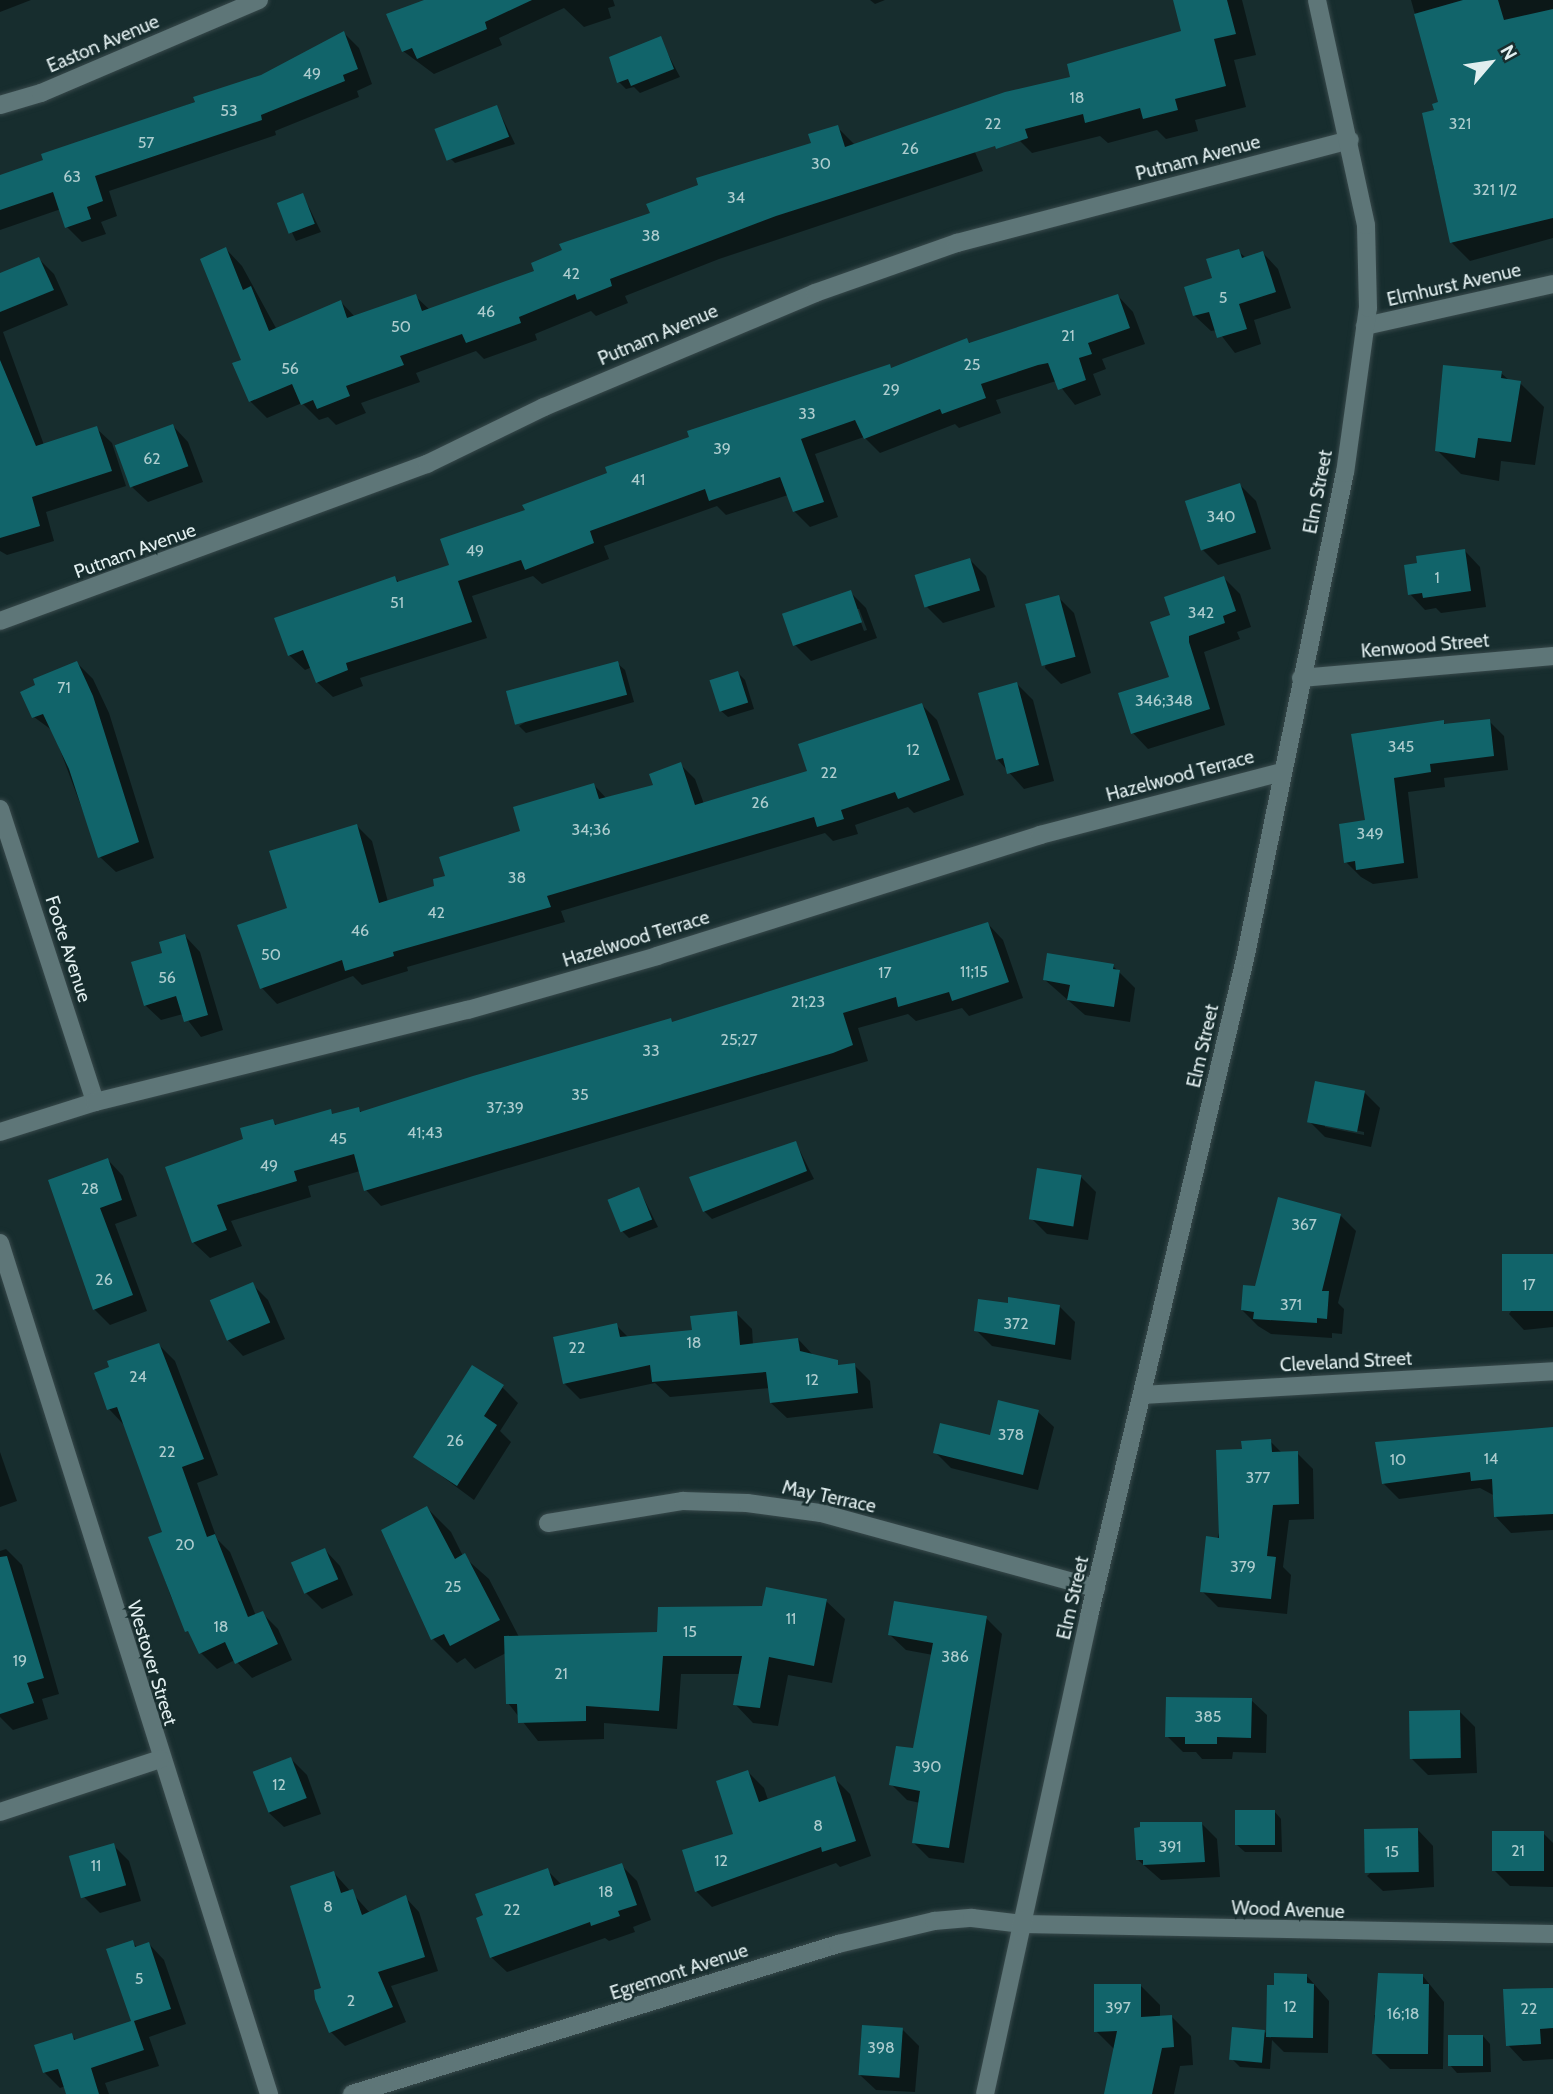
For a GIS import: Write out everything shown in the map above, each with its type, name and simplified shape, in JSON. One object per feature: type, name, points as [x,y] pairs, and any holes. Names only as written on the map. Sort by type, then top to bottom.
[{"type":"street","name":"Easton Avenue","points":[[0,105],[41,93],[259,0]]},
{"type":"street","name":"Elm Street","points":[[985,2094],[1096,1588],[1245,959],[1281,772],[1345,473],[1365,326],[1366,225],[1350,140],[1317,0]]},
{"type":"street","name":"Putnam Avenue","points":[[0,621],[415,469],[544,407],[828,288],[957,243],[1350,140]]},
{"type":"street","name":"Elmhurst Avenue","points":[[1365,326],[1553,284]]},
{"type":"street","name":"Kenwood Street","points":[[1301,678],[1553,656]]},
{"type":"street","name":"Hazelwood Terrace","points":[[0,1132],[95,1102],[468,1010],[657,956],[1040,835],[1281,772]]},
{"type":"street","name":"Foote Avenue","points":[[0,809],[95,1102]]},
{"type":"street","name":"Westover Street","points":[[0,1243],[160,1759],[269,2094]]},
{"type":"street","name":"Cleveland Street","points":[[1142,1395],[1553,1371]]},
{"type":"street","name":"May Terrace","points":[[548,1523],[683,1502],[747,1503],[821,1513],[1096,1588]]},
{"type":"street","points":[[0,1812],[160,1759]]},
{"type":"street","name":"Egremont Avenue","points":[[352,2094],[838,1944],[934,1921],[972,1918],[1023,1924]]},
{"type":"street","name":"Wood Avenue","points":[[1023,1924],[1553,1934]]},
{"type":"building","points":[[424,0],[532,0],[485,22],[487,29],[417,59],[412,48],[402,52],[386,14]]},
{"type":"building","points":[[1173,0],[1227,0],[1236,34],[1214,39],[1226,86],[1175,99],[1178,110],[1143,119],[1140,108],[1085,123],[1083,114],[1025,129],[1028,138],[996,149],[995,146],[776,216],[610,279],[612,286],[577,300],[575,294],[519,317],[521,323],[466,343],[462,334],[400,356],[404,365],[346,386],[350,396],[317,409],[313,400],[301,405],[292,384],[249,402],[232,363],[241,360],[200,259],[226,247],[243,290],[251,286],[269,331],[341,300],[347,318],[416,294],[422,311],[534,271],[531,263],[562,250],[559,244],[650,213],[646,204],[698,185],[696,178],[811,143],[808,134],[838,125],[845,147],[1005,92],[1070,77],[1067,64],[1181,31]]},
{"type":"building","points":[[1463,0],[1498,0],[1504,20],[1553,9],[1553,218],[1450,243],[1422,113],[1434,110],[1432,104],[1438,102],[1414,14]]},
{"type":"building","points":[[344,31],[358,69],[343,75],[345,81],[261,115],[262,120],[95,176],[103,201],[87,207],[91,219],[65,228],[53,192],[0,210],[0,175],[43,160],[41,154],[195,102],[193,97],[261,75]]},
{"type":"building","points":[[661,36],[674,69],[631,86],[628,79],[617,83],[609,57]]},
{"type":"building","points":[[497,105],[509,137],[447,161],[434,129]]},
{"type":"building","points":[[303,193],[315,224],[289,234],[277,203]]},
{"type":"building","points":[[1239,249],[1242,258],[1263,251],[1276,292],[1239,304],[1247,329],[1217,338],[1209,312],[1193,316],[1184,287],[1212,278],[1206,259]]},
{"type":"building","points":[[39,257],[54,290],[0,312],[0,273]]},
{"type":"building","points":[[1118,294],[1130,328],[1088,343],[1092,354],[1079,358],[1086,380],[1058,390],[1048,363],[1038,365],[981,384],[986,398],[942,414],[940,409],[864,439],[855,420],[801,439],[824,502],[793,512],[780,477],[709,501],[705,489],[590,531],[594,543],[525,570],[521,560],[458,581],[472,622],[346,663],[348,670],[316,683],[303,650],[288,656],[274,618],[395,576],[397,582],[449,565],[440,539],[525,510],[522,505],[607,473],[605,467],[689,437],[687,431],[890,364],[891,368],[967,338],[969,343]]},
{"type":"building","points":[[0,360],[36,446],[97,426],[112,471],[32,497],[40,526],[0,538]]},
{"type":"building","points":[[1443,365],[1502,371],[1501,378],[1521,381],[1511,442],[1478,438],[1475,458],[1435,451]]},
{"type":"building","points":[[173,424],[188,466],[130,487],[115,445]]},
{"type":"building","points":[[1240,483],[1256,532],[1201,550],[1185,501]]},
{"type":"building","points":[[1465,549],[1471,591],[1423,598],[1422,593],[1408,595],[1404,565],[1417,563],[1416,556]]},
{"type":"building","points":[[970,558],[980,591],[924,607],[915,575]]},
{"type":"building","points":[[1224,576],[1236,611],[1223,616],[1225,623],[1189,636],[1210,709],[1131,734],[1118,693],[1169,677],[1150,622],[1170,615],[1164,597]]},
{"type":"building","points":[[851,590],[862,622],[793,646],[782,614]]},
{"type":"building","points":[[1059,595],[1076,657],[1042,666],[1025,604]]},
{"type":"building","points":[[77,661],[93,696],[139,842],[98,858],[69,769],[43,714],[32,718],[20,692],[35,685],[33,679]]},
{"type":"building","points":[[618,661],[627,695],[515,725],[506,691]]},
{"type":"building","points":[[738,671],[748,702],[720,712],[709,680]]},
{"type":"building","points":[[1017,682],[1039,765],[1007,774],[1003,758],[996,760],[978,693]]},
{"type":"building","points":[[922,703],[950,780],[898,799],[895,792],[841,810],[844,819],[817,827],[814,817],[547,896],[551,907],[393,952],[394,956],[345,971],[342,960],[260,989],[237,925],[287,908],[269,851],[357,824],[379,903],[434,886],[433,879],[445,876],[439,857],[520,831],[513,807],[594,783],[599,799],[653,785],[649,774],[681,762],[695,805],[807,771],[798,744]]},
{"type":"building","points":[[1490,719],[1494,756],[1430,764],[1431,772],[1394,778],[1404,863],[1356,870],[1355,861],[1344,863],[1339,824],[1365,820],[1351,734],[1444,720],[1444,724]]},
{"type":"building","points":[[988,922],[1009,982],[952,1001],[949,992],[898,1007],[896,997],[843,1013],[853,1045],[833,1053],[364,1191],[354,1154],[294,1171],[297,1181],[217,1205],[227,1230],[192,1243],[165,1167],[243,1139],[240,1128],[273,1119],[275,1125],[331,1109],[332,1114],[359,1107],[360,1112],[671,1018],[672,1022]]},
{"type":"building","points":[[185,934],[208,1015],[184,1022],[176,996],[144,1006],[131,962],[162,953],[159,942]]},
{"type":"building","points":[[1047,953],[1114,964],[1113,969],[1120,970],[1114,1007],[1067,1000],[1070,985],[1043,980]]},
{"type":"building","points":[[1315,1081],[1365,1091],[1357,1132],[1307,1122]]},
{"type":"building","points":[[796,1141],[807,1171],[703,1212],[689,1177]]},
{"type":"building","points":[[108,1158],[122,1200],[100,1208],[133,1295],[93,1310],[48,1180]]},
{"type":"building","points":[[1037,1168],[1081,1175],[1073,1226],[1029,1219]]},
{"type":"building","points":[[639,1187],[652,1219],[621,1232],[607,1200]]},
{"type":"building","points":[[1278,1197],[1341,1214],[1322,1291],[1329,1291],[1327,1319],[1317,1318],[1317,1323],[1253,1319],[1254,1312],[1241,1310],[1243,1285],[1255,1286]]},
{"type":"building","points":[[1502,1254],[1553,1254],[1553,1311],[1502,1311]]},
{"type":"building","points":[[253,1282],[270,1323],[227,1341],[210,1300]]},
{"type":"building","points":[[1008,1297],[1060,1305],[1055,1345],[974,1331],[978,1299],[1008,1303]]},
{"type":"building","points":[[737,1311],[740,1345],[798,1338],[800,1351],[838,1360],[838,1365],[855,1363],[858,1393],[770,1403],[766,1372],[652,1382],[650,1365],[563,1384],[553,1337],[617,1323],[620,1337],[692,1330],[690,1316]]},
{"type":"building","points":[[159,1343],[204,1459],[182,1467],[207,1537],[215,1534],[248,1617],[263,1611],[278,1644],[235,1664],[225,1642],[199,1654],[188,1631],[185,1632],[148,1537],[162,1532],[117,1407],[107,1410],[94,1373],[109,1367],[107,1361]]},
{"type":"building","points":[[472,1365],[504,1385],[484,1416],[497,1425],[457,1486],[413,1457]]},
{"type":"building","points":[[998,1400],[1039,1410],[1023,1475],[933,1453],[940,1423],[990,1435]]},
{"type":"building","points":[[1553,1427],[1553,1514],[1494,1517],[1492,1479],[1471,1481],[1470,1472],[1382,1484],[1375,1442]]},
{"type":"building","points":[[1271,1439],[1272,1452],[1298,1451],[1299,1504],[1273,1505],[1267,1556],[1276,1557],[1271,1599],[1200,1592],[1206,1536],[1219,1538],[1216,1450],[1242,1449],[1241,1441]]},
{"type":"building","points":[[427,1506],[455,1559],[465,1553],[500,1620],[450,1646],[444,1634],[431,1640],[381,1530]]},
{"type":"building","points":[[325,1548],[338,1579],[304,1594],[291,1562]]},
{"type":"building","points":[[7,1556],[44,1678],[27,1683],[34,1703],[0,1714],[0,1557]]},
{"type":"building","points":[[766,1587],[827,1599],[814,1666],[769,1657],[760,1708],[733,1705],[742,1656],[663,1656],[659,1711],[586,1706],[586,1721],[518,1723],[517,1704],[506,1704],[504,1636],[657,1632],[658,1607],[762,1606]]},
{"type":"building","points":[[894,1601],[987,1616],[949,1848],[912,1843],[920,1791],[889,1785],[896,1746],[913,1748],[933,1643],[888,1635]]},
{"type":"building","points":[[1166,1697],[1252,1698],[1251,1738],[1217,1737],[1217,1744],[1185,1744],[1185,1737],[1165,1737]]},
{"type":"building","points":[[1460,1710],[1461,1758],[1410,1759],[1409,1711]]},
{"type":"building","points":[[291,1757],[307,1798],[268,1813],[253,1772]]},
{"type":"building","points":[[748,1770],[759,1802],[835,1776],[856,1841],[822,1852],[821,1847],[695,1892],[682,1850],[733,1834],[716,1781]]},
{"type":"building","points":[[1235,1810],[1275,1810],[1275,1845],[1235,1845]]},
{"type":"building","points":[[1140,1822],[1202,1822],[1205,1862],[1143,1865],[1143,1860],[1136,1860],[1134,1828],[1140,1827]]},
{"type":"building","points":[[1418,1828],[1419,1872],[1365,1873],[1364,1829]]},
{"type":"building","points":[[1492,1831],[1544,1831],[1544,1871],[1492,1871]]},
{"type":"building","points":[[114,1843],[126,1885],[81,1898],[69,1856]]},
{"type":"building","points":[[622,1863],[637,1905],[618,1911],[620,1916],[591,1926],[590,1922],[490,1958],[476,1918],[483,1915],[475,1894],[548,1868],[554,1886]]},
{"type":"building","points":[[334,1871],[341,1893],[353,1889],[362,1915],[406,1895],[425,1957],[378,1972],[393,2007],[329,2033],[315,1999],[314,1990],[321,1988],[290,1886]]},
{"type":"building","points":[[133,1940],[135,1947],[149,1942],[171,2009],[134,2021],[144,2050],[91,2068],[99,2094],[66,2094],[58,2069],[43,2073],[34,2045],[72,2033],[74,2040],[131,2021],[106,1949]]},
{"type":"building","points":[[1274,1973],[1307,1974],[1307,1983],[1314,1984],[1313,2038],[1266,2037],[1267,1985],[1274,1985]]},
{"type":"building","points":[[1378,1973],[1423,1974],[1423,1984],[1429,1984],[1428,2054],[1372,2054]]},
{"type":"building","points":[[1094,1984],[1141,1984],[1141,2017],[1172,2015],[1174,2047],[1162,2048],[1152,2094],[1104,2094],[1117,2031],[1094,2032]]},
{"type":"building","points":[[1553,1988],[1553,2028],[1540,2029],[1541,2044],[1506,2046],[1503,1989]]},
{"type":"building","points":[[862,2025],[903,2028],[899,2078],[859,2075]]},
{"type":"building","points":[[1232,2027],[1265,2030],[1262,2063],[1229,2060]]},
{"type":"building","points":[[1448,2035],[1483,2035],[1483,2066],[1448,2066]]}]
